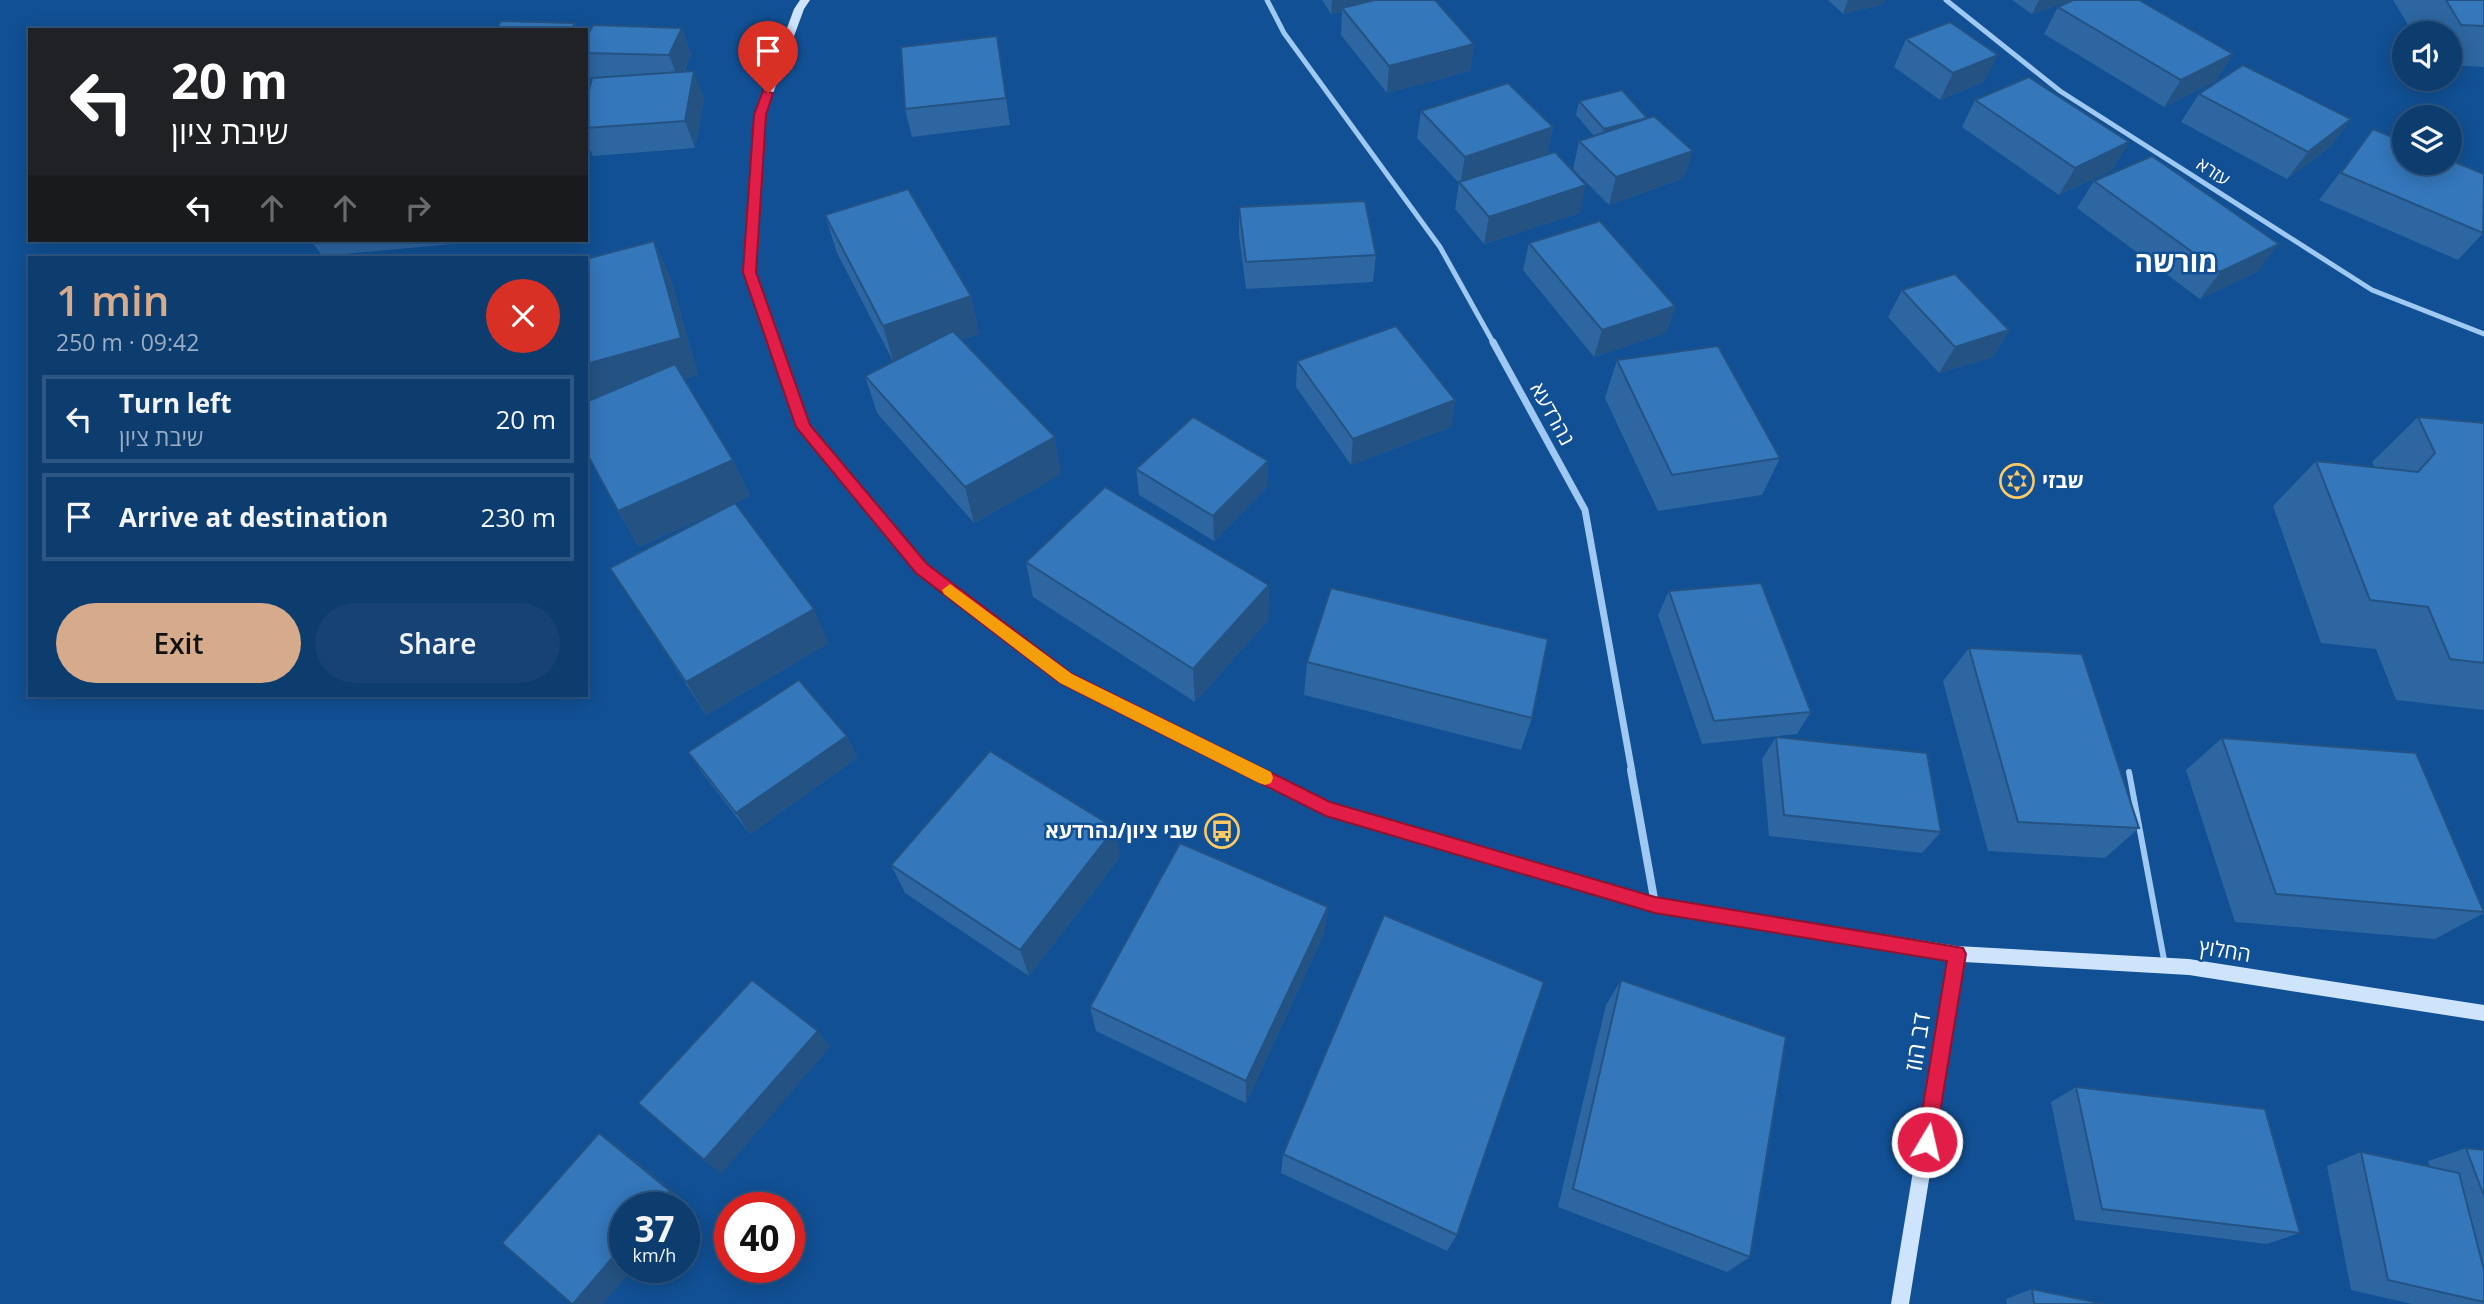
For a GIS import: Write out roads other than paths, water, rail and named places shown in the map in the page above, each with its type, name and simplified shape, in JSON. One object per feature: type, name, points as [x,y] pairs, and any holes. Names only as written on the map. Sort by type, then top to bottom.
[{"type":"street","name":"החלוץ","points":[[805,0],[799,9],[760,115],[749,272],[803,427],[922,569],[1066,678],[1326,808],[1655,905],[1957,954],[2165,965],[2484,1013]]},
{"type":"street","name":"נהרדעא","points":[[1268,0],[1284,33],[1440,247],[1585,510],[1655,905]]},
{"type":"street","name":"עזרא","points":[[1945,0],[2060,91],[2372,290],[2484,334]]},
{"type":"street","name":"דב הוז","points":[[1900,1304],[1957,954]]},
{"type":"lane","points":[[2129,772],[2165,965]]},
{"type":"place","name":"שבזי","points":[[2017,481]]},
{"type":"place","name":"שבי ציון/נהרדעא","points":[[1222,831]]},
{"type":"district","name":"מורשה","points":[[2176,262]]}]
